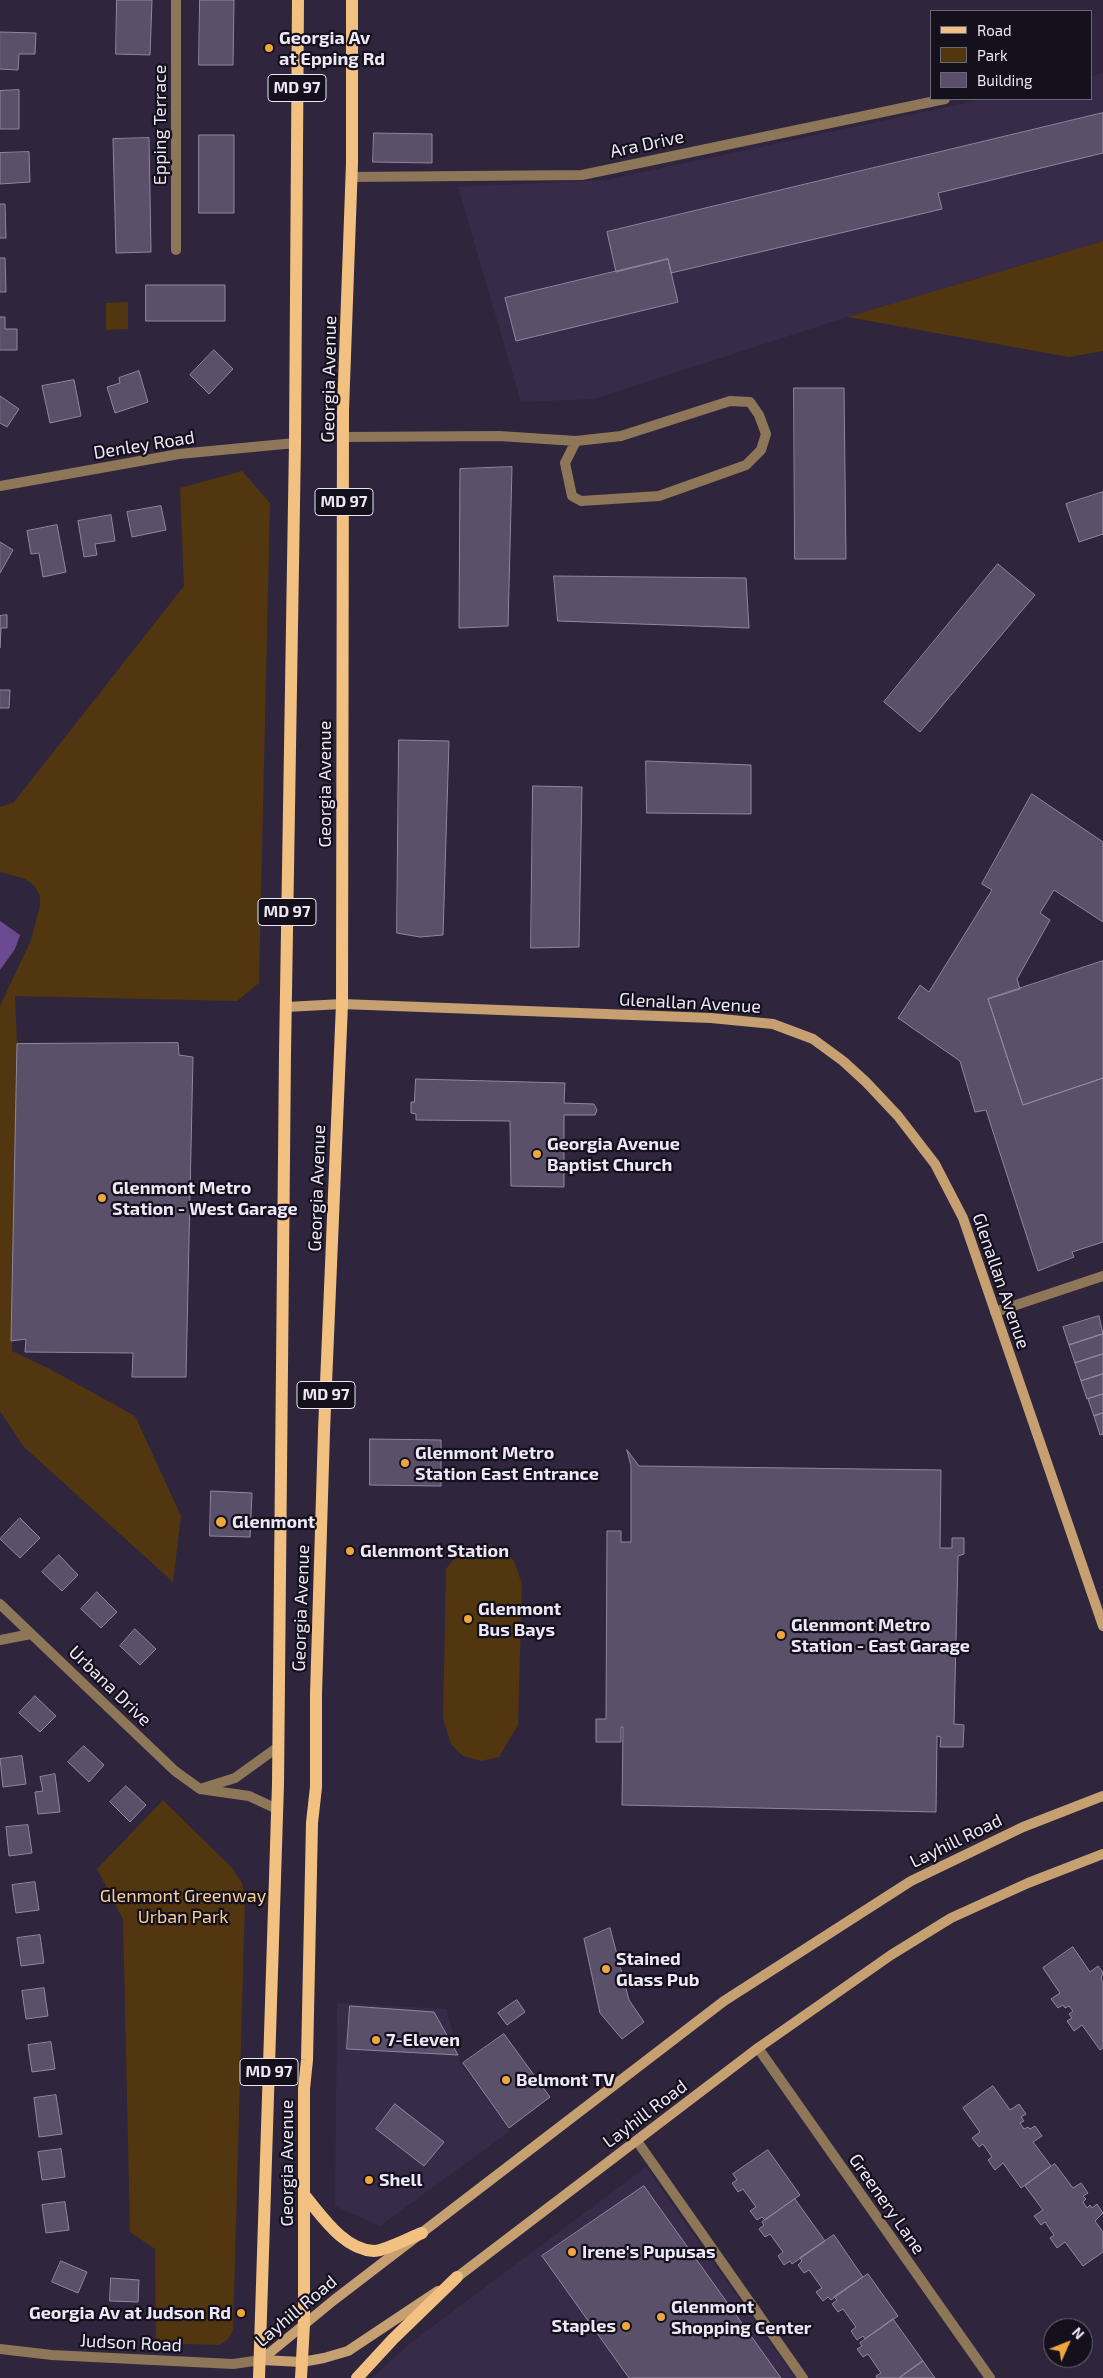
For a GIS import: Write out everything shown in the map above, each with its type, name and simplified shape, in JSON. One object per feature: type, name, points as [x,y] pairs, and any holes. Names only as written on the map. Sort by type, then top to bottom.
[{"type":"main road","name":"Georgia Avenue","points":[[259,2378],[277,1810],[286,1007],[295,443],[298,0]]},
{"type":"main road","name":"Georgia Avenue","points":[[301,2378],[304,2324],[304,2089],[307,2060],[312,1823],[316,1787],[316,1694],[342,1004],[345,437],[343,410],[351,177],[352,0]]},
{"type":"main road","name":"Glenallan Avenue","points":[[286,1007],[342,1004],[711,1018],[773,1024],[813,1039],[842,1060],[898,1116],[935,1164],[963,1218],[1103,1626]]},
{"type":"main road","name":"Layhill Road","points":[[261,2360],[304,2324],[724,2001],[911,1881],[1023,1827],[1103,1796]]},
{"type":"main road","name":"Layhill Road","points":[[261,2360],[302,2362],[348,2351],[457,2277],[758,2048],[890,1955],[951,1918],[1028,1883],[1103,1854]]},
{"type":"main road","points":[[305,2196],[339,2234],[356,2246],[375,2251],[422,2233]]},
{"type":"main road","points":[[357,2378],[393,2339],[457,2277]]},
{"type":"street","name":"Epping Terrace","points":[[176,0],[176,250]]},
{"type":"street","name":"Ara Drive","points":[[351,177],[582,175],[940,100]]},
{"type":"street","points":[[345,437],[500,436],[576,441],[621,436],[730,401],[750,402],[759,415],[766,434],[761,450],[746,465],[698,484],[659,496],[581,501],[572,496],[565,463],[576,441]]},
{"type":"street","name":"Denley Road","points":[[0,486],[179,454],[295,443]]},
{"type":"street","points":[[995,1312],[1103,1276]]},
{"type":"street","name":"Urbana Drive","points":[[0,1604],[175,1771],[200,1789],[249,1796],[277,1810]]},
{"type":"street","points":[[0,1640],[31,1634]]},
{"type":"street","points":[[200,1789],[234,1778],[278,1747]]},
{"type":"street","name":"Greenery Lane","points":[[758,2048],[990,2378]]},
{"type":"street","points":[[637,2141],[804,2378]]},
{"type":"street","name":"Judson Road","points":[[0,2349],[52,2355],[224,2363],[261,2360]]},
{"type":"shaded area","points":[[1103,73],[1103,241],[847,317],[594,399],[521,402],[458,187],[606,180],[979,100],[1093,100],[1093,76]]},
{"type":"shaded area","points":[[0,921],[20,935],[15,949],[0,970]]},
{"type":"shaded area","points":[[337,2003],[446,2009],[460,2056],[459,2061],[510,2131],[380,2226],[335,2206]]},
{"type":"shaded area","points":[[646,2167],[795,2378],[372,2378],[408,2345]]},
{"type":"green space","points":[[1103,241],[1103,351],[1069,357],[847,317]]},
{"type":"green space","points":[[128,302],[128,329],[106,330],[106,303]]},
{"type":"green space","points":[[242,471],[270,503],[259,983],[237,1001],[15,996],[17,1044],[12,1351],[48,1368],[135,1416],[181,1516],[173,1582],[24,1447],[0,1411],[0,1006],[31,940],[40,906],[40,896],[34,885],[25,879],[0,872],[0,807],[14,802],[184,586],[180,488]]},
{"type":"green space","points":[[486,1543],[500,1548],[514,1561],[522,1584],[518,1725],[499,1757],[481,1761],[463,1756],[451,1744],[443,1719],[446,1569],[463,1551],[472,1546]]},
{"type":"green space","name":"Glenmont Greenway Urban Park","points":[[163,1800],[233,1869],[242,1883],[245,1899],[233,2330],[228,2339],[219,2345],[156,2343],[155,2249],[130,2232],[123,1919],[97,1869]]},
{"type":"building","points":[[117,0],[152,0],[150,55],[116,54]]},
{"type":"building","points":[[200,0],[234,0],[233,65],[199,65]]},
{"type":"building","points":[[0,32],[36,33],[35,54],[19,54],[18,70],[0,69]]},
{"type":"building","points":[[19,90],[19,129],[0,129],[0,91]]},
{"type":"building","points":[[1103,113],[1103,153],[938,193],[942,209],[671,273],[668,259],[616,272],[607,232]]},
{"type":"building","points":[[374,133],[432,134],[432,163],[373,162]]},
{"type":"building","points":[[199,135],[234,135],[234,213],[199,213]]},
{"type":"building","points":[[149,138],[151,252],[116,253],[113,139]]},
{"type":"building","points":[[29,152],[30,182],[0,184],[0,153]]},
{"type":"building","points":[[0,204],[5,204],[6,238],[0,238]]},
{"type":"building","points":[[0,258],[5,258],[6,292],[0,292]]},
{"type":"building","points":[[668,259],[678,302],[516,341],[505,298]]},
{"type":"building","points":[[146,285],[225,285],[225,321],[146,321]]},
{"type":"building","points":[[0,317],[5,317],[5,329],[17,329],[17,350],[0,350]]},
{"type":"building","points":[[214,350],[233,369],[209,394],[190,375]]},
{"type":"building","points":[[139,371],[148,402],[115,413],[107,387],[120,383],[119,378]]},
{"type":"building","points":[[74,380],[81,416],[50,423],[42,386]]},
{"type":"building","points":[[794,388],[844,388],[846,559],[795,559]]},
{"type":"building","points":[[0,396],[19,409],[7,427],[0,423]]},
{"type":"building","points":[[512,467],[508,626],[459,628],[460,469]]},
{"type":"building","points":[[1103,492],[1103,534],[1079,542],[1066,504]]},
{"type":"building","points":[[161,506],[166,530],[132,537],[127,512]]},
{"type":"building","points":[[111,515],[115,541],[95,544],[97,555],[84,557],[78,521]]},
{"type":"building","points":[[57,525],[66,572],[43,577],[39,553],[31,554],[27,531]]},
{"type":"building","points":[[0,542],[13,550],[0,573]]},
{"type":"building","points":[[998,564],[1035,595],[920,732],[884,702]]},
{"type":"building","points":[[554,576],[746,578],[749,628],[558,621]]},
{"type":"building","points":[[7,615],[7,628],[1,628],[0,648],[0,616]]},
{"type":"building","points":[[0,690],[10,690],[9,708],[0,708]]},
{"type":"building","points":[[399,740],[449,741],[443,935],[420,937],[397,933]]},
{"type":"building","points":[[646,761],[751,765],[751,814],[647,813]]},
{"type":"building","points":[[533,786],[582,787],[579,947],[531,948]]},
{"type":"building","points":[[1032,794],[1103,842],[1103,922],[1054,890],[1040,913],[1050,920],[1017,979],[1020,989],[988,999],[1023,1105],[1103,1078],[1103,1242],[1072,1252],[1074,1257],[1038,1271],[986,1110],[975,1112],[960,1061],[898,1018],[920,985],[929,992],[992,890],[982,884]]},
{"type":"building","points":[[1103,961],[1103,1078],[1023,1105],[988,999]]},
{"type":"building","name":"Glenmont Metro Station - West Garage","points":[[178,1043],[179,1055],[193,1057],[186,1377],[132,1377],[133,1353],[25,1352],[26,1339],[11,1341],[17,1044]]},
{"type":"building","name":"Georgia Avenue Baptist Church","points":[[416,1079],[565,1083],[564,1103],[594,1104],[597,1110],[595,1115],[564,1115],[564,1187],[511,1186],[510,1121],[416,1120],[416,1114],[411,1113],[411,1102],[414,1102]]},
{"type":"building","points":[[1099,1316],[1103,1334],[1069,1345],[1063,1327]]},
{"type":"building","points":[[1103,1334],[1103,1354],[1075,1363],[1069,1345]]},
{"type":"building","points":[[1103,1354],[1103,1374],[1081,1381],[1075,1363]]},
{"type":"building","points":[[1103,1374],[1103,1394],[1087,1399],[1081,1381]]},
{"type":"building","points":[[1103,1394],[1103,1413],[1094,1416],[1088,1399]]},
{"type":"building","points":[[1103,1413],[1103,1434],[1100,1435],[1094,1416]]},
{"type":"building","name":"Glenmont Metro Station East Entrance","points":[[370,1439],[441,1440],[441,1486],[370,1485]]},
{"type":"building","name":"Glenmont Metro Station - East Garage","points":[[627,1450],[639,1466],[941,1470],[940,1548],[952,1548],[952,1538],[964,1538],[964,1554],[958,1556],[954,1724],[964,1725],[963,1747],[940,1747],[941,1737],[937,1736],[936,1812],[622,1805],[623,1727],[621,1727],[621,1742],[596,1742],[596,1719],[606,1719],[607,1531],[621,1531],[621,1542],[631,1542],[631,1466]]},
{"type":"building","points":[[211,1491],[252,1493],[250,1537],[210,1536]]},
{"type":"building","points":[[20,1518],[40,1538],[20,1558],[0,1539]]},
{"type":"building","points":[[59,1555],[78,1575],[62,1591],[42,1572]]},
{"type":"building","points":[[97,1592],[117,1612],[101,1628],[81,1609]]},
{"type":"building","points":[[135,1629],[156,1649],[140,1665],[120,1646]]},
{"type":"building","points":[[35,1696],[56,1716],[40,1732],[19,1713]]},
{"type":"building","points":[[84,1746],[104,1765],[89,1782],[68,1762]]},
{"type":"building","points":[[22,1756],[26,1784],[3,1787],[0,1759]]},
{"type":"building","points":[[55,1774],[60,1812],[38,1814],[35,1792],[43,1791],[40,1777]]},
{"type":"building","points":[[126,1786],[146,1805],[130,1822],[110,1802]]},
{"type":"building","points":[[28,1825],[32,1853],[9,1856],[6,1827]]},
{"type":"building","points":[[35,1882],[39,1910],[16,1913],[12,1885]]},
{"type":"building","name":"Stained Glass Pub","points":[[610,1928],[629,2000],[644,2022],[622,2039],[600,2013],[584,1939]]},
{"type":"building","points":[[40,1935],[44,1963],[21,1966],[17,1938]]},
{"type":"building","points":[[1073,1947],[1090,1972],[1098,1966],[1103,1972],[1101,1979],[1103,1982],[1103,2048],[1100,2050],[1082,2025],[1074,2031],[1067,2021],[1072,2018],[1069,2014],[1073,2011],[1069,2006],[1065,2008],[1063,2005],[1058,2008],[1051,1999],[1060,1993],[1043,1968]]},
{"type":"building","points":[[44,1988],[48,2016],[26,2019],[22,1991]]},
{"type":"building","points":[[517,2000],[525,2012],[507,2025],[498,2013]]},
{"type":"building","points":[[350,2006],[434,2012],[458,2055],[347,2049]]},
{"type":"building","name":"Belmont TV","points":[[504,2034],[550,2097],[509,2128],[463,2063]]},
{"type":"building","points":[[51,2042],[55,2069],[32,2072],[28,2045]]},
{"type":"building","points":[[993,2086],[1010,2110],[1019,2104],[1026,2114],[1021,2117],[1024,2121],[1020,2123],[1024,2129],[1028,2127],[1030,2129],[1035,2126],[1042,2136],[1033,2142],[1051,2166],[1021,2188],[1003,2163],[995,2170],[988,2160],[992,2157],[983,2144],[979,2147],[972,2138],[980,2132],[963,2108]]},
{"type":"building","points":[[56,2095],[62,2134],[39,2137],[34,2098]]},
{"type":"building","points":[[395,2104],[444,2142],[424,2166],[376,2129]]},
{"type":"building","points":[[61,2149],[65,2177],[42,2180],[38,2152]]},
{"type":"building","points":[[768,2150],[800,2195],[765,2220],[762,2217],[757,2220],[750,2211],[756,2207],[743,2189],[738,2192],[732,2183],[737,2180],[733,2174]]},
{"type":"building","points":[[1055,2164],[1073,2188],[1081,2183],[1088,2193],[1083,2196],[1086,2199],[1083,2202],[1087,2208],[1090,2205],[1092,2208],[1097,2204],[1103,2213],[1095,2221],[1103,2232],[1103,2252],[1083,2266],[1065,2242],[1057,2248],[1050,2238],[1054,2235],[1045,2222],[1041,2225],[1034,2216],[1043,2210],[1025,2186]]},
{"type":"building","name":"Glenmont Shopping Center","points":[[644,2186],[781,2378],[629,2378],[542,2256]]},
{"type":"building","points":[[795,2199],[825,2241],[792,2264],[790,2261],[784,2265],[778,2256],[783,2252],[770,2234],[765,2237],[759,2229],[764,2225],[762,2222]]},
{"type":"building","points":[[65,2202],[69,2230],[46,2233],[42,2205]]},
{"type":"building","points":[[834,2235],[863,2277],[831,2300],[828,2297],[823,2301],[816,2292],[822,2288],[809,2270],[804,2273],[798,2265],[802,2261],[800,2258]]},
{"type":"building","points":[[61,2261],[87,2272],[78,2293],[52,2282]]},
{"type":"building","points":[[868,2274],[898,2316],[865,2339],[863,2336],[857,2340],[851,2331],[856,2327],[843,2309],[838,2312],[832,2304],[837,2300],[834,2297]]},
{"type":"building","points":[[111,2278],[139,2280],[138,2302],[110,2301]]},
{"type":"building","points":[[893,2319],[923,2361],[899,2378],[877,2378],[876,2376],[881,2373],[868,2354],[863,2357],[857,2349],[862,2346],[860,2343]]},
{"type":"building","points":[[923,2361],[935,2378],[899,2378]]},
{"type":"place","name":"Georgia Av at Epping Rd","points":[[269,48]]},
{"type":"place","name":"Georgia Avenue Baptist Church","points":[[537,1154]]},
{"type":"place","name":"Glenmont Metro Station - West Garage","points":[[102,1198]]},
{"type":"place","name":"Glenmont Metro Station East Entrance","points":[[405,1463]]},
{"type":"place","name":"Glenmont","points":[[221,1522]]},
{"type":"place","name":"Glenmont Station","points":[[350,1551]]},
{"type":"place","name":"Glenmont Bus Bays","points":[[468,1619]]},
{"type":"place","name":"Glenmont Metro Station - East Garage","points":[[781,1635]]},
{"type":"place","name":"Stained Glass Pub","points":[[606,1969]]},
{"type":"place","name":"7-Eleven","points":[[376,2040]]},
{"type":"place","name":"Belmont TV","points":[[506,2080]]},
{"type":"place","name":"Shell","points":[[369,2180]]},
{"type":"place","name":"Irene's Pupusas","points":[[572,2252]]},
{"type":"place","name":"Georgia Av at Judson Rd","points":[[241,2313]]},
{"type":"place","name":"Glenmont Shopping Center","points":[[661,2317]]},
{"type":"place","name":"Staples","points":[[626,2326]]}]
